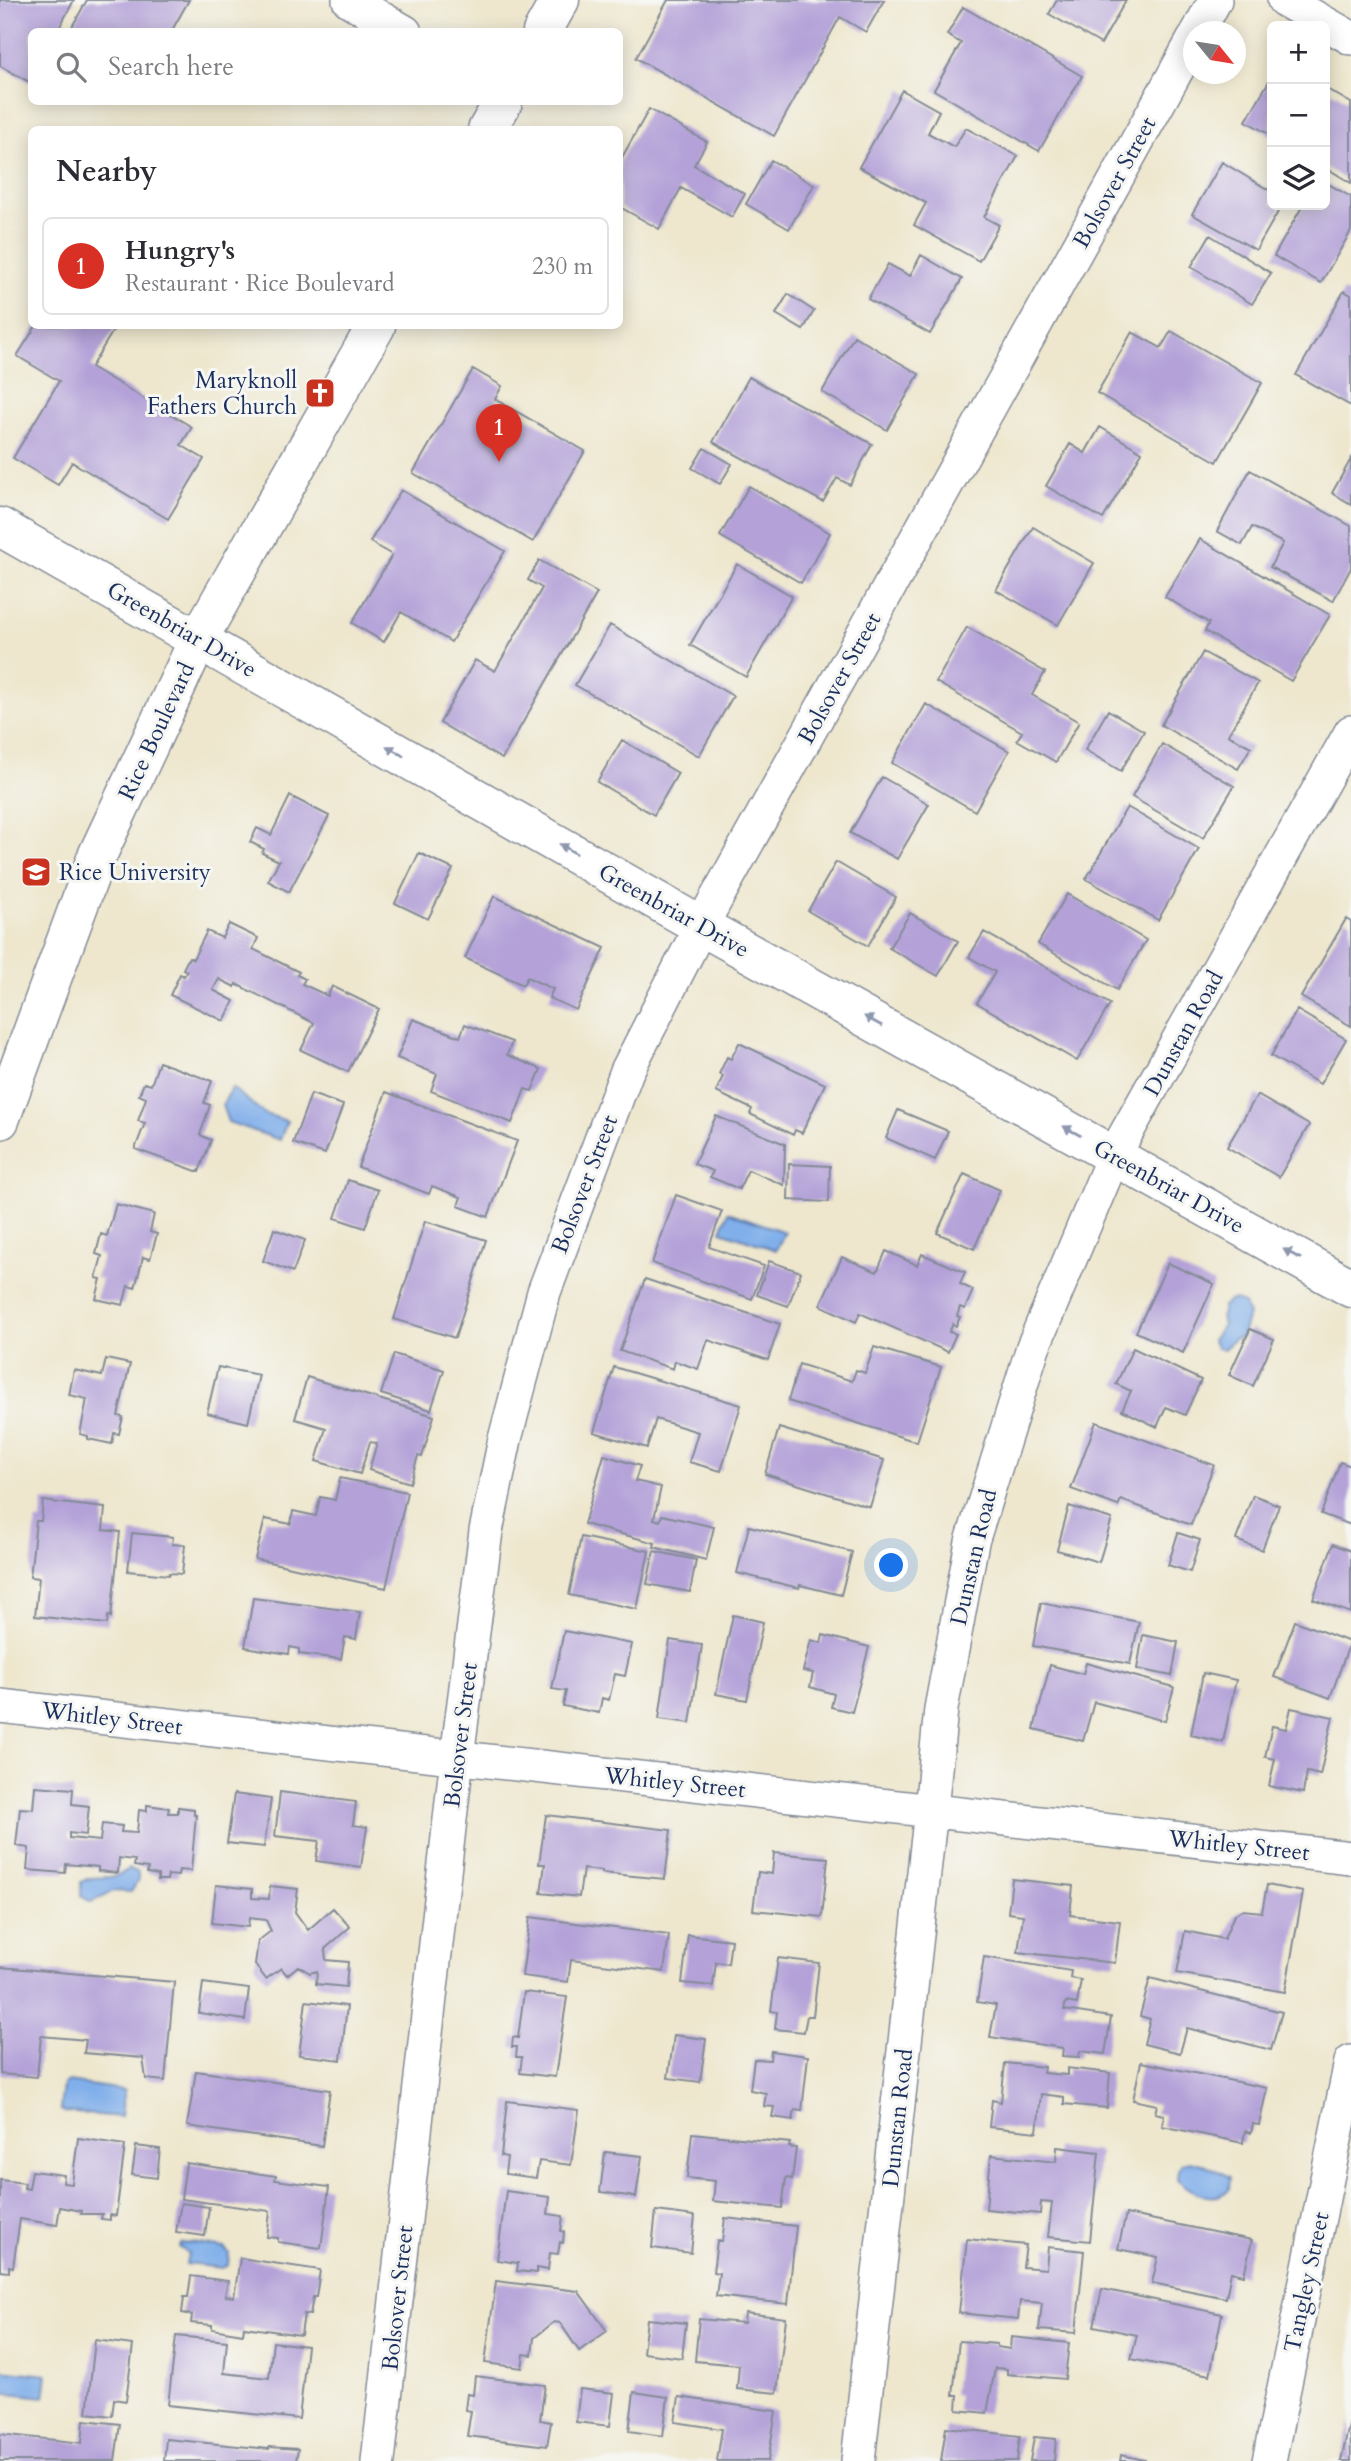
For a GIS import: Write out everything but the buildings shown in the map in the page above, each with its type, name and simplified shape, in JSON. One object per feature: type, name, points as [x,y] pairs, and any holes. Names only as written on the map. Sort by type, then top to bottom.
[{"type":"main road","points":[[544,28],[560,0]]},
{"type":"main road","points":[[489,126],[500,105]]},
{"type":"main road","name":"Rice Boulevard","points":[[0,1120],[97,856],[200,638],[374,329]]},
{"type":"main road","name":"Greenbriar Drive","points":[[0,527],[200,638],[701,926],[1351,1288]]},
{"type":"street","points":[[349,0],[398,28]]},
{"type":"street","points":[[1204,21],[1215,0]]},
{"type":"street","points":[[1284,0],[1351,38]]},
{"type":"street","name":"Bolsover Street","points":[[378,2461],[457,1757],[486,1531],[505,1439],[544,1293],[627,1071],[701,926],[1183,59]]},
{"type":"street","name":"Dunstan Road","points":[[858,2461],[932,1810],[941,1709],[972,1542],[1033,1347],[1114,1155],[1351,732]]},
{"type":"street","name":"Whitley Street","points":[[0,1706],[1351,1858]]},
{"type":"street","name":"Tangley Street","points":[[1269,2461],[1351,2062]]},
{"type":"water","points":[[232,1088],[265,1114],[287,1121],[280,1140],[228,1122],[222,1105]]},
{"type":"water","points":[[728,1212],[785,1232],[776,1250],[721,1231]]},
{"type":"water","points":[[1235,1300],[1244,1304],[1248,1315],[1241,1338],[1234,1339],[1224,1349],[1217,1348],[1212,1340],[1223,1325],[1223,1306]]},
{"type":"water","points":[[129,1869],[138,1872],[138,1881],[131,1892],[113,1891],[91,1902],[81,1896],[81,1882],[115,1876]]},
{"type":"water","points":[[68,2082],[124,2090],[121,2117],[64,2112],[60,2109],[63,2085]]},
{"type":"water","points":[[1189,2161],[1206,2165],[1230,2177],[1229,2189],[1223,2194],[1209,2196],[1189,2188],[1177,2179],[1182,2163]]},
{"type":"water","points":[[193,2243],[224,2248],[229,2253],[228,2265],[222,2268],[186,2264],[188,2253],[180,2248],[181,2244]]},
{"type":"water","points":[[0,2370],[47,2375],[44,2397],[0,2392]]},
{"type":"place","name":"Maryknoll Fathers Church","points":[[320,393]]},
{"type":"place","name":"Hungry's","points":[[499,462]]},
{"type":"place","name":"Rice University","points":[[36,872]]}]
